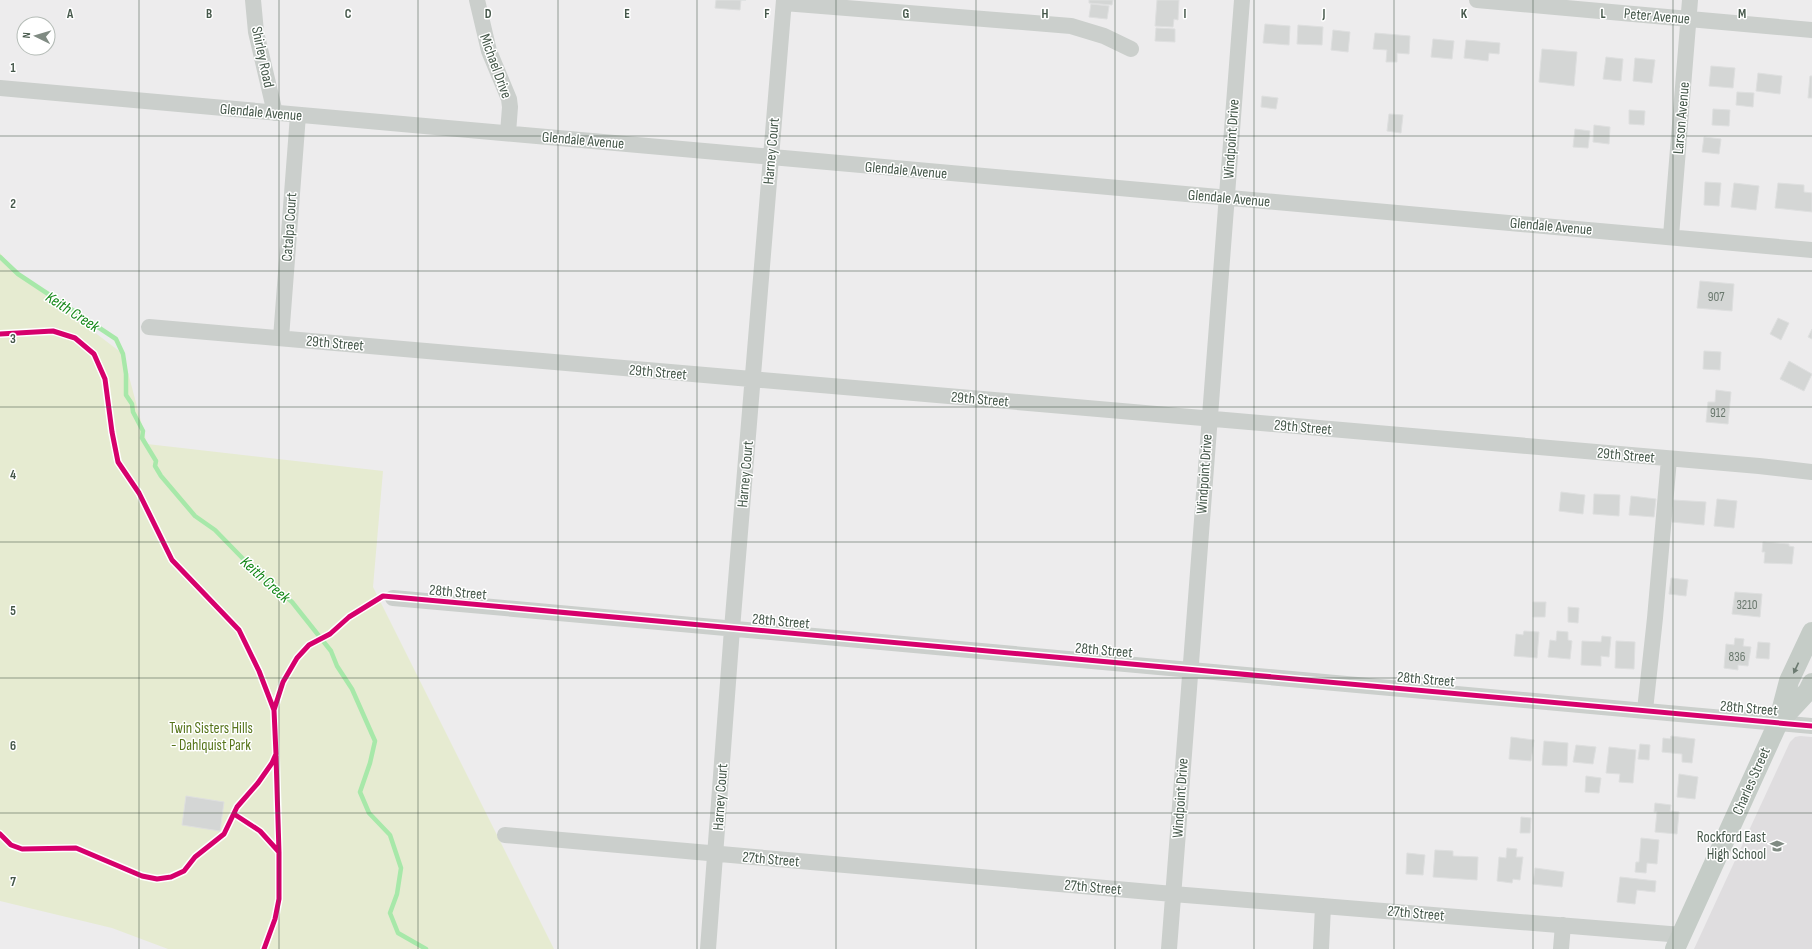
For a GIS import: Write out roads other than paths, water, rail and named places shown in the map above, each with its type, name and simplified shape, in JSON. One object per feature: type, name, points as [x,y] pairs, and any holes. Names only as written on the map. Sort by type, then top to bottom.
[{"type":"main road","name":"Charles Street","points":[[1679,942],[1778,723],[1789,681],[1812,632]]},
{"type":"main road","name":"Charles Street","points":[[1778,723],[1808,691],[1812,683]]},
{"type":"street","name":"Shirley Road","points":[[253,0],[256,32],[275,113]]},
{"type":"street","name":"Michael Drive","points":[[477,0],[489,51],[509,99],[510,107],[508,133]]},
{"type":"street","name":"Windpoint Drive","points":[[1168,949],[1208,419],[1242,0]]},
{"type":"street","name":"Peter Avenue","points":[[1478,0],[1812,30]]},
{"type":"street","name":"Larson Avenue","points":[[1671,236],[1690,0]]},
{"type":"street","points":[[784,1],[1071,26],[1104,36],[1131,49]]},
{"type":"street","name":"Harney Court","points":[[708,949],[732,629],[784,1]]},
{"type":"street","name":"Glendale Avenue","points":[[0,88],[770,158],[1671,236],[1812,250]]},
{"type":"street","name":"Catalpa Court","points":[[281,338],[298,115]]},
{"type":"street","name":"29th Street","points":[[149,328],[281,338],[1759,466],[1812,472]]},
{"type":"street","points":[[1645,710],[1669,459]]},
{"type":"street","name":"28th Street","points":[[393,598],[1812,726]]},
{"type":"street","name":"27th Street","points":[[505,834],[1173,894],[1563,925],[1679,942]]},
{"type":"street","points":[[1320,949],[1323,906]]},
{"type":"street","points":[[1561,949],[1563,925]]},
{"type":"waterway","name":"Keith Creek","points":[[0,257],[18,274],[116,339],[123,354],[126,374],[126,395],[132,404],[133,412],[143,431],[142,438],[156,461],[155,466],[161,476],[195,516],[215,530],[253,569],[292,602],[331,651],[337,666],[352,689],[375,741],[370,763],[360,792],[369,813],[390,835],[401,868],[397,894],[390,913],[398,933],[426,949]]},
{"type":"place","name":"Rockford East High School","points":[[1777,846]]},
{"type":"park label","name":"Twin Sisters Hills - Dahlquist Park","points":[[211,736]]}]
